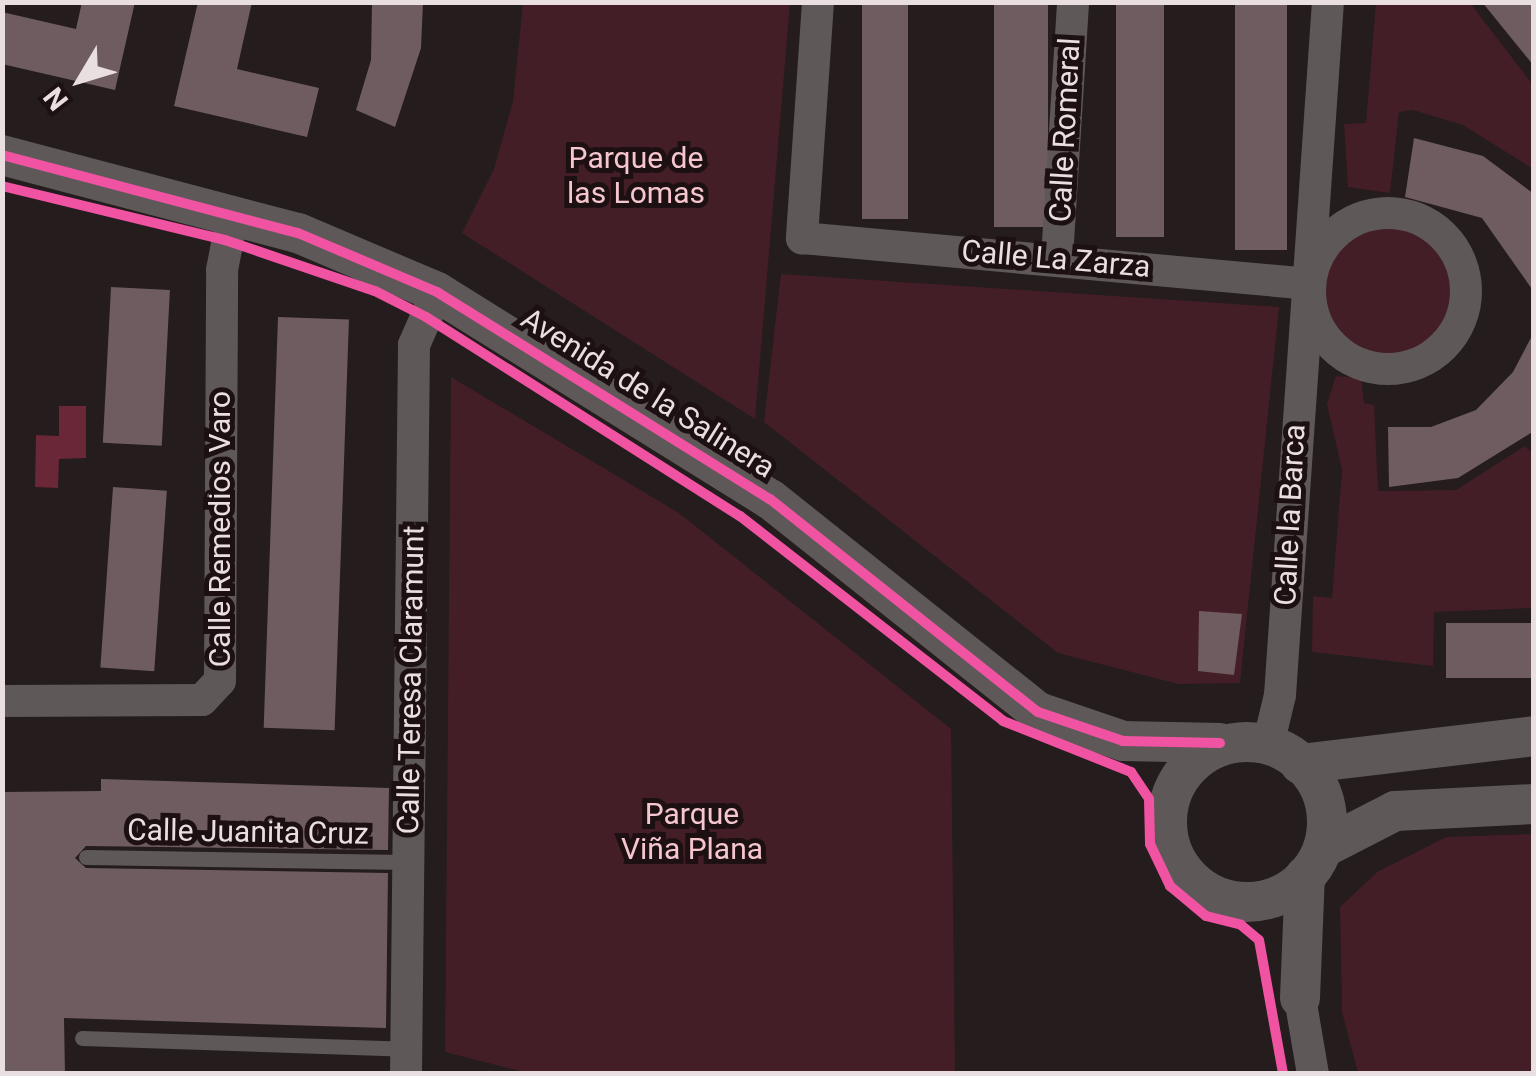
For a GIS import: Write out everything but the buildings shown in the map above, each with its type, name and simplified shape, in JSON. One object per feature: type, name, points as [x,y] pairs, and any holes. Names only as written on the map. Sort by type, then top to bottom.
[{"type":"street","name":"Calle La Zarza","points":[[818,2],[802,238],[1058,258],[1310,284]]},
{"type":"street","name":"Calle Romeral","points":[[1058,258],[1073,2]]},
{"type":"street","name":"Calle la Barca","points":[[1284,754],[1280,695],[1328,2]]},
{"type":"street","name":"Avenida de la Salinera","points":[[2,155],[234,212],[352,251],[437,292],[770,500],[1038,712],[1123,741],[1148,756],[1174,789]]},
{"type":"street","points":[[1298,392],[1342,355],[1392,370],[1417,364],[1456,331],[1465,306],[1466,280],[1443,235],[1397,213],[1348,224],[1314,190]]},
{"type":"street","name":"Calle Remedios Varo","points":[[2,701],[202,700],[220,681],[222,270],[234,212]]},
{"type":"street","name":"Calle la Barca","points":[[1342,355],[1312,311],[1310,284],[1316,260],[1348,224]]},
{"type":"street","name":"Calle Teresa Claramunt","points":[[406,1061],[414,344],[437,292]]},
{"type":"street","points":[[1534,736],[1284,754],[1220,743],[1195,759],[1174,789],[1166,819],[1177,863],[1208,893],[1243,904],[1281,897],[1314,862],[1395,811],[1534,804]]},
{"type":"street","name":"Avenida de la Salinera","points":[[1123,741],[1220,743]]},
{"type":"street","points":[[1284,754],[1326,802],[1314,862],[1300,998]]},
{"type":"street","points":[[1243,904],[1280,944],[1300,998],[1313,1074]]},
{"type":"lane","name":"Calle Juanita Cruz","points":[[86,858],[408,862]]},
{"type":"lane","points":[[82,1038],[406,1061]]},
{"type":"green space","name":"Parque de las Lomas","points":[[523,3],[790,3],[755,419],[462,233],[494,169],[513,101]]},
{"type":"green space","points":[[1376,3],[1470,3],[1533,85],[1533,169],[1463,125],[1413,110],[1399,112],[1390,193],[1348,187],[1344,124],[1366,123]]},
{"type":"green space","points":[[1387,226],[1411,231],[1432,245],[1446,266],[1451,290],[1446,314],[1432,335],[1411,349],[1387,354],[1363,349],[1342,335],[1328,314],[1323,290],[1328,266],[1342,245],[1363,231]]},
{"type":"green space","points":[[781,274],[1279,307],[1240,683],[1178,684],[1058,653],[764,422]]},
{"type":"green space","points":[[1336,376],[1361,378],[1364,403],[1374,405],[1378,491],[1456,490],[1525,446],[1533,454],[1533,608],[1434,612],[1433,666],[1312,652],[1313,596],[1332,598],[1342,470],[1327,404]]},
{"type":"green space","name":"Parque Viña Plana","points":[[451,377],[679,513],[951,729],[955,1073],[532,1074],[445,1052]]},
{"type":"green space","points":[[1533,834],[1533,1073],[1358,1073],[1342,1012],[1340,907],[1377,872],[1446,837]]},
{"type":"shaded area","points":[[59,406],[86,406],[86,458],[59,459],[58,488],[35,487],[36,435],[59,436]]},
{"type":"cycle path","points":[[2,155],[298,233],[437,292],[770,499],[1038,712],[1123,741],[1220,743]]},
{"type":"cycle path","points":[[2,186],[225,240],[375,291],[426,317],[740,516],[1003,721],[1131,772],[1149,799],[1150,844],[1170,886],[1206,916],[1241,925],[1259,940],[1283,1074]]}]
